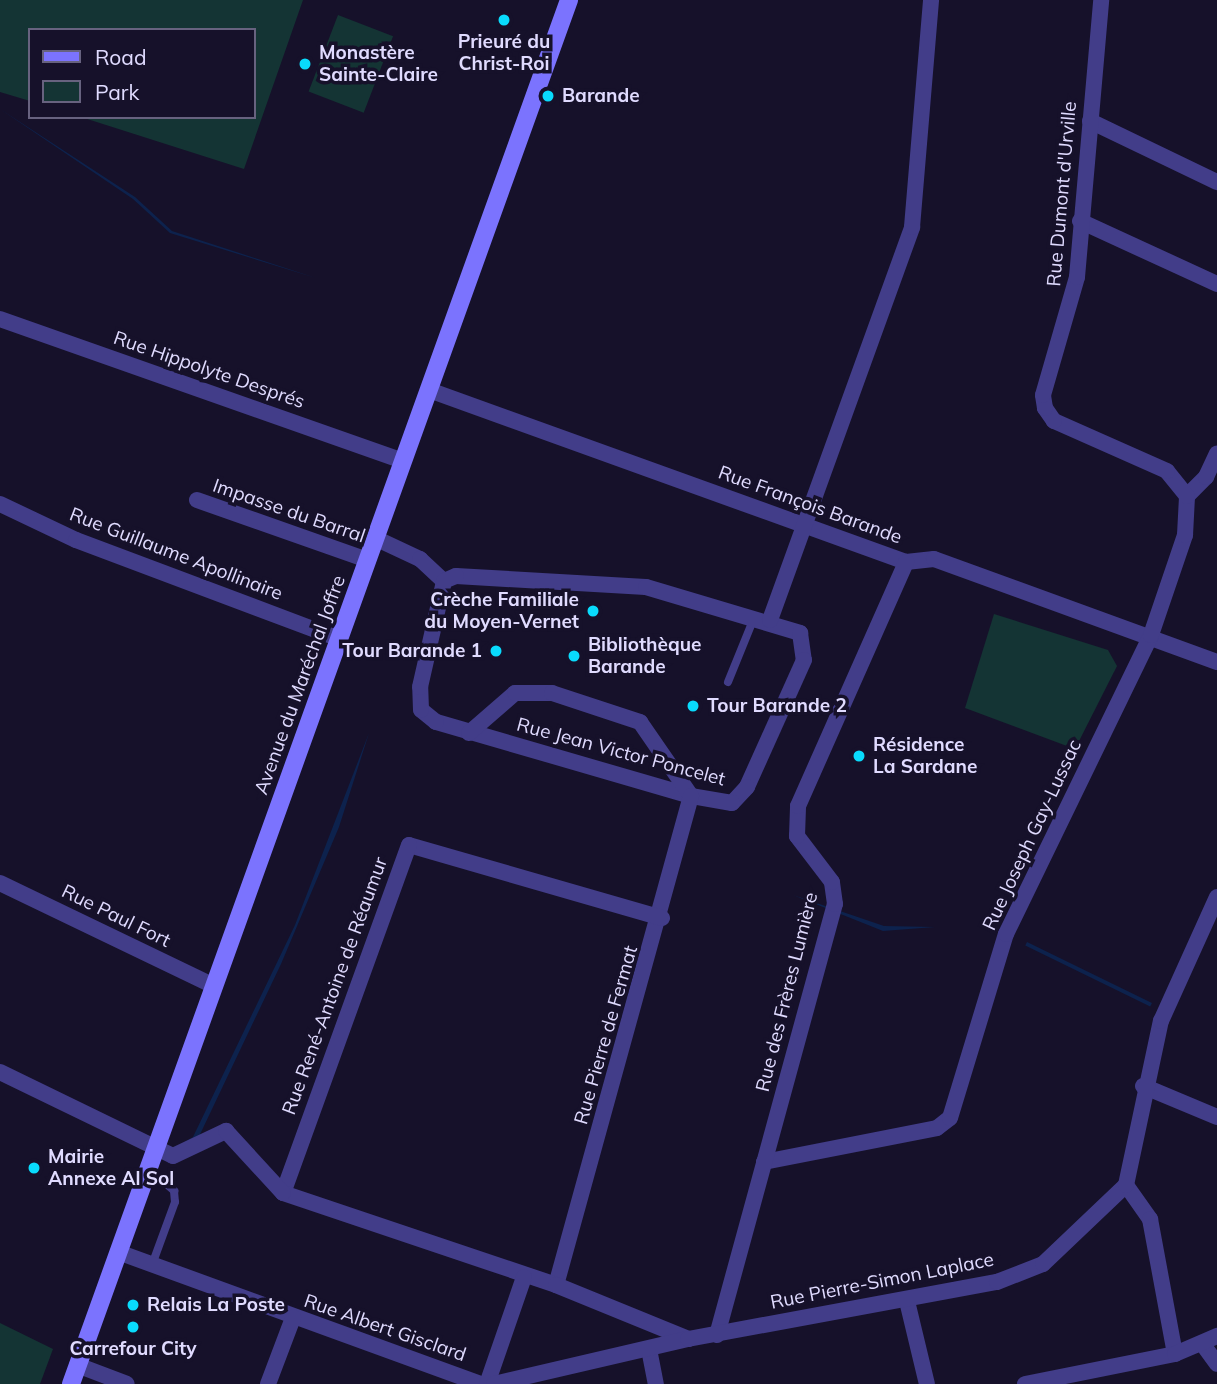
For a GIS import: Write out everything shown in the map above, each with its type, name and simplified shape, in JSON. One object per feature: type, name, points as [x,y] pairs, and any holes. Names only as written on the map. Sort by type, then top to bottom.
[{"type":"main road","name":"Avenue du Maréchal Joffre","points":[[71,1384],[569,0]]},
{"type":"street","points":[[762,617],[806,525],[912,227],[931,0]]},
{"type":"street","name":"Rue Dumont d'Urville","points":[[1101,0],[1077,277],[1044,395],[1045,408],[1054,421],[1167,471],[1187,496]]},
{"type":"street","points":[[1090,121],[1217,182]]},
{"type":"street","points":[[1080,221],[1217,284]]},
{"type":"street","name":"Rue Hippolyte Després","points":[[0,319],[403,461]]},
{"type":"street","name":"Rue François Barande","points":[[429,390],[906,562],[934,559],[1151,635],[1217,662]]},
{"type":"street","points":[[1151,635],[1185,535],[1187,496],[1206,477],[1217,453]]},
{"type":"street","name":"Impasse du Barral","points":[[197,500],[367,560]]},
{"type":"street","name":"Rue Guillaume Apollinaire","points":[[0,504],[76,540],[339,639]]},
{"type":"street","points":[[375,538],[420,559],[450,578]]},
{"type":"street","name":"Rue des Frères Lumière","points":[[717,1335],[836,894],[797,836],[797,806],[906,562]]},
{"type":"street","name":"Rue Jean Victor Poncelet","points":[[450,578],[646,587],[762,617],[791,628],[805,642],[804,660],[747,787],[732,803],[691,796],[469,733],[436,722],[421,710],[419,687],[450,578]]},
{"type":"street","name":"Rue Joseph Gay-Lussac","points":[[764,1162],[937,1128],[950,1118],[1006,934],[1151,635]]},
{"type":"street","points":[[469,733],[515,693],[552,693],[640,722],[691,796]]},
{"type":"street","name":"Rue Pierre de Fermat","points":[[556,1285],[662,918],[691,796]]},
{"type":"street","name":"Rue René-Antoine de Réaumur","points":[[283,1192],[410,845],[662,918]]},
{"type":"street","name":"Rue Paul Fort","points":[[0,883],[214,986]]},
{"type":"street","points":[[1175,1354],[1150,1219],[1126,1185],[1143,1086],[1171,991],[1217,897]]},
{"type":"street","points":[[0,1072],[173,1156],[226,1131],[283,1192],[524,1278],[556,1285],[688,1339]]},
{"type":"street","points":[[1143,1086],[1217,1117]]},
{"type":"street","name":"Rue Pierre-Simon Laplace","points":[[688,1339],[907,1301],[1043,1264],[1126,1185]]},
{"type":"street","name":"Rue Albert Gisclard","points":[[118,1252],[293,1318],[481,1384]]},
{"type":"street","points":[[487,1384],[524,1278]]},
{"type":"street","points":[[907,1301],[927,1384]]},
{"type":"street","points":[[268,1384],[293,1318]]},
{"type":"street","points":[[494,1384],[688,1339]]},
{"type":"street","points":[[1025,1384],[1175,1354],[1210,1341],[1217,1364]]},
{"type":"street","points":[[649,1349],[656,1384]]},
{"type":"street","points":[[78,1365],[127,1384]]},
{"type":"lane","points":[[728,682],[762,617]]},
{"type":"lane","points":[[148,1168],[174,1191],[175,1202],[152,1265]]},
{"type":"green space","points":[[0,0],[303,0],[244,169],[87,119],[256,119],[256,28],[28,28],[28,100],[0,92]]},
{"type":"green space","points":[[338,15],[393,36],[364,113],[309,92]]},
{"type":"green space","points":[[994,614],[1108,650],[1117,666],[1075,749],[965,708]]},
{"type":"green space","points":[[0,1323],[53,1349],[40,1384],[0,1384]]},
{"type":"water","points":[[0,109],[135,197],[172,231],[316,278],[170,233],[133,199]]},
{"type":"water","points":[[369,733],[339,827],[281,964],[194,1147],[181,1144],[193,1137],[295,925]]},
{"type":"water","points":[[793,895],[884,926],[935,927],[883,931]]},
{"type":"water","points":[[1027,942],[1152,1003],[1150,1007],[1025,946]]},
{"type":"place","name":"Prieuré du Christ-Roi","points":[[504,20]]},
{"type":"place","name":"Monastère Sainte-Claire","points":[[305,64]]},
{"type":"place","name":"Barande","points":[[548,96]]},
{"type":"place","name":"Crèche Familiale du Moyen-Vernet","points":[[593,611]]},
{"type":"place","name":"Tour Barande 1","points":[[496,651]]},
{"type":"place","name":"Bibliothèque Barande","points":[[574,656]]},
{"type":"place","name":"Tour Barande 2","points":[[693,706]]},
{"type":"place","name":"Résidence La Sardane","points":[[859,756]]},
{"type":"place","name":"Mairie Annexe Al Sol","points":[[34,1168]]},
{"type":"place","name":"Relais La Poste","points":[[133,1305]]},
{"type":"place","name":"Carrefour City","points":[[133,1327]]}]
